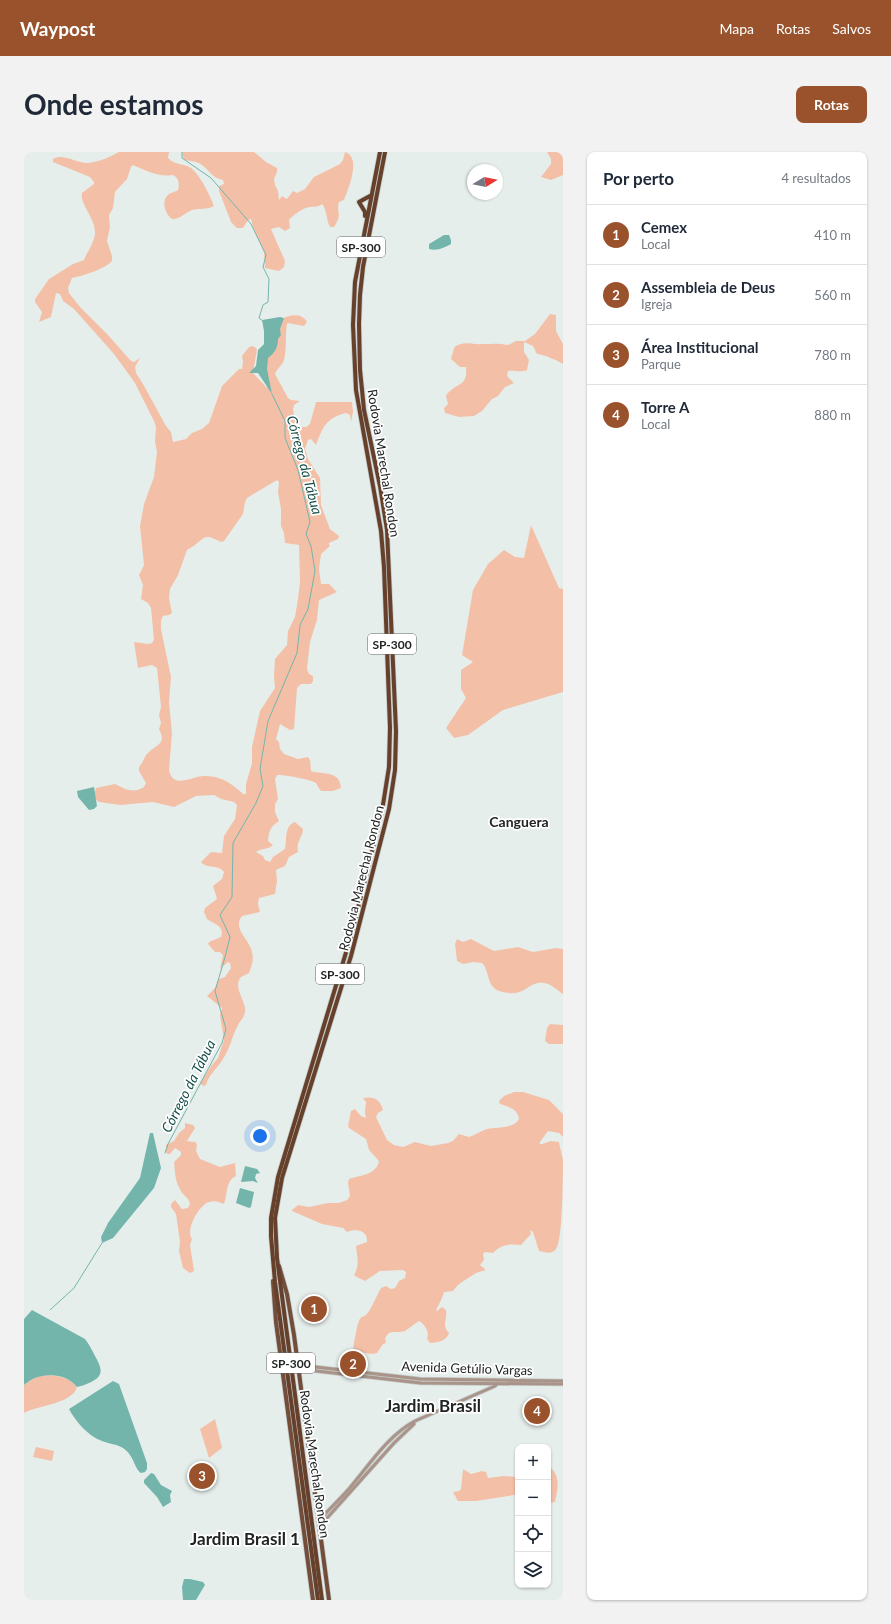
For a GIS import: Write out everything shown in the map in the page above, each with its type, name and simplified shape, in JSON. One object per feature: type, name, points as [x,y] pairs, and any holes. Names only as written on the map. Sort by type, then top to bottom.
[{"type":"highway","name":"Rodovia Marechal Rondon","points":[[318,1600],[271,1218],[278,1177],[352,936],[382,811],[389,767],[390,728],[382,538],[375,488],[359,411],[355,370],[354,294],[370,196],[380,152]]},
{"type":"highway","name":"Rodovia Marechal Rondon","points":[[322,1600],[275,1258],[276,1218],[282,1178],[351,956],[389,809],[395,770],[396,731],[387,530],[380,486],[364,410],[360,370],[359,324],[363,267],[385,152]]},
{"type":"highway","points":[[366,221],[365,212],[359,202],[370,196]]},
{"type":"main road","points":[[275,1258],[290,1308],[329,1600]]},
{"type":"main road","points":[[275,1258],[276,1322],[313,1600]]},
{"type":"street","name":"Avenida Getúlio Vargas","points":[[298,1367],[421,1383],[563,1380]]},
{"type":"street","name":"Avenida Getúlio Vargas","points":[[497,1382],[563,1384]]},
{"type":"street","points":[[318,1522],[396,1435],[412,1423],[490,1389],[497,1382]]},
{"type":"street","points":[[319,1528],[394,1443],[417,1421]]},
{"type":"shaded area","points":[[119,152],[169,152],[168,158],[171,161],[188,166],[198,175],[214,206],[192,210],[180,217],[172,219],[167,214],[164,204],[169,194],[178,190],[179,184],[177,178],[173,175],[153,173],[133,165],[127,179],[115,192],[113,208],[109,215],[110,227],[107,241],[112,256],[112,261],[109,264],[88,274],[72,278],[68,288],[69,293],[80,307],[131,361],[134,362],[140,358],[135,367],[136,373],[166,426],[171,432],[173,442],[186,439],[192,433],[202,429],[209,423],[222,386],[239,369],[242,369],[242,356],[249,347],[253,346],[257,349],[253,373],[267,388],[264,362],[280,320],[295,315],[302,317],[307,322],[304,326],[287,324],[284,360],[275,374],[288,398],[291,400],[300,401],[294,405],[293,409],[296,427],[306,427],[310,424],[316,402],[352,402],[353,412],[351,422],[350,415],[346,413],[339,415],[326,424],[316,445],[311,439],[308,440],[305,449],[308,459],[320,478],[321,505],[330,529],[339,536],[338,539],[329,543],[330,546],[321,554],[319,569],[321,584],[329,584],[337,592],[319,600],[317,620],[310,642],[307,669],[309,674],[313,676],[313,681],[311,684],[301,684],[297,688],[294,729],[290,730],[280,724],[276,739],[279,742],[280,749],[284,754],[298,759],[308,757],[310,760],[311,771],[330,774],[338,778],[341,788],[333,791],[321,791],[316,783],[304,779],[277,775],[275,779],[278,799],[275,804],[275,812],[279,821],[272,827],[269,834],[268,841],[273,845],[269,848],[256,852],[263,856],[265,860],[270,862],[273,857],[285,849],[289,826],[295,822],[303,829],[302,835],[298,843],[298,852],[289,857],[285,866],[276,870],[277,881],[275,894],[259,898],[258,904],[260,912],[242,916],[239,921],[240,929],[250,947],[253,957],[249,973],[241,977],[238,985],[245,1012],[221,1063],[204,1086],[200,1084],[211,1066],[218,1058],[224,1040],[220,1015],[222,1008],[207,996],[215,988],[219,979],[225,977],[231,968],[230,963],[228,962],[220,969],[223,955],[220,952],[215,952],[208,944],[209,942],[221,937],[222,933],[218,926],[207,919],[204,912],[205,908],[217,899],[213,886],[222,879],[224,872],[219,868],[203,864],[201,862],[211,852],[222,853],[224,836],[235,819],[237,805],[234,802],[221,799],[214,795],[196,796],[174,807],[153,802],[120,805],[99,802],[95,796],[96,788],[115,784],[126,789],[133,790],[144,787],[146,783],[139,771],[139,767],[146,755],[159,744],[162,738],[159,729],[161,723],[159,715],[161,707],[157,668],[152,665],[138,668],[134,642],[148,644],[152,643],[154,640],[151,608],[148,603],[141,599],[143,585],[139,575],[144,565],[140,526],[144,504],[154,477],[157,452],[155,442],[156,427],[135,383],[114,354],[74,309],[63,301],[60,294],[56,293],[51,317],[39,322],[42,312],[35,302],[35,299],[49,279],[73,264],[84,260],[95,234],[93,222],[82,197],[82,193],[94,184],[94,182],[90,177],[53,162],[53,159],[61,157],[87,163],[100,160]],"holes":[[[277,480],[279,482],[278,492],[281,509],[281,526],[284,533],[285,543],[299,545],[300,582],[295,617],[288,631],[287,645],[275,659],[275,688],[260,711],[252,747],[252,763],[246,784],[246,794],[243,794],[226,781],[210,776],[179,781],[171,776],[169,770],[172,733],[169,702],[171,677],[161,629],[161,620],[163,616],[172,613],[169,598],[170,589],[178,575],[187,550],[207,537],[221,542],[224,541],[243,514],[247,498]]]},
{"type":"shaded area","points":[[182,152],[254,152],[266,162],[277,168],[274,179],[279,200],[282,196],[287,199],[293,191],[297,193],[305,189],[314,177],[340,164],[343,160],[345,152],[350,155],[353,160],[353,166],[351,181],[344,200],[339,202],[339,216],[334,227],[330,227],[324,206],[322,204],[301,210],[289,220],[290,228],[285,231],[279,227],[271,229],[285,261],[284,267],[279,271],[265,268],[264,252],[251,219],[248,220],[243,228],[237,228],[231,222],[219,191],[219,186],[224,184],[223,180],[214,176],[200,164],[193,161],[184,160]]},
{"type":"shaded area","points":[[547,152],[563,152],[563,175],[551,180],[541,177],[551,164],[551,159]]},
{"type":"shaded area","points":[[444,235],[449,235],[451,244],[443,248],[432,250],[429,249],[429,244]]},
{"type":"shaded area","points":[[550,314],[556,315],[556,331],[563,344],[563,364],[543,355],[537,354],[533,346],[524,342],[524,352],[529,360],[527,370],[508,371],[507,376],[514,383],[505,387],[482,411],[474,416],[459,417],[445,413],[444,408],[448,404],[447,394],[464,381],[466,373],[466,367],[460,367],[451,359],[454,348],[464,343],[508,345],[516,341],[525,341],[535,334]]},
{"type":"shaded area","points":[[280,317],[284,318],[280,329],[281,335],[278,339],[276,350],[268,358],[267,369],[272,394],[258,373],[249,373],[256,366],[258,350],[264,344],[262,320]]},
{"type":"shaded area","points":[[531,525],[559,588],[563,589],[563,692],[503,710],[468,735],[454,738],[446,728],[466,698],[461,689],[461,670],[473,662],[462,655],[473,590],[488,564],[504,550],[515,557],[524,558]]},
{"type":"shaded area","points":[[94,787],[97,806],[94,809],[89,810],[78,797],[77,791]]},
{"type":"shaded area","points":[[457,939],[463,942],[471,939],[494,951],[518,947],[533,952],[556,948],[563,949],[563,994],[552,986],[544,983],[534,984],[517,993],[496,990],[490,983],[486,969],[482,963],[473,962],[463,964],[457,961],[455,944]]},
{"type":"shaded area","points":[[550,1024],[563,1025],[563,1044],[549,1044],[545,1041],[547,1028]]},
{"type":"shaded area","points":[[514,1092],[523,1092],[549,1100],[563,1114],[563,1137],[559,1133],[548,1131],[540,1142],[540,1144],[542,1144],[551,1141],[559,1142],[563,1160],[563,1192],[560,1234],[556,1249],[550,1253],[539,1251],[533,1232],[530,1230],[531,1234],[521,1245],[506,1245],[493,1253],[485,1252],[483,1254],[484,1260],[480,1265],[486,1270],[476,1273],[459,1284],[453,1291],[444,1292],[436,1310],[437,1311],[442,1307],[446,1310],[445,1327],[449,1333],[444,1340],[430,1343],[427,1339],[428,1334],[426,1329],[419,1321],[405,1331],[391,1332],[385,1339],[386,1343],[383,1344],[377,1353],[371,1354],[353,1351],[356,1331],[360,1319],[368,1313],[381,1288],[386,1286],[391,1289],[395,1288],[399,1281],[405,1278],[406,1272],[403,1270],[380,1271],[365,1281],[355,1276],[354,1275],[358,1264],[356,1246],[367,1242],[366,1235],[358,1230],[347,1232],[343,1228],[322,1224],[292,1211],[298,1205],[309,1207],[328,1203],[339,1203],[347,1200],[350,1196],[348,1183],[349,1179],[367,1174],[374,1170],[377,1166],[379,1161],[369,1150],[366,1139],[348,1126],[351,1111],[355,1109],[361,1116],[366,1118],[366,1102],[363,1098],[370,1097],[376,1099],[380,1103],[383,1110],[378,1113],[376,1117],[387,1140],[394,1145],[403,1147],[415,1142],[431,1146],[453,1141],[459,1134],[469,1137],[487,1129],[509,1126],[517,1122],[519,1119],[517,1113],[507,1106],[500,1104],[499,1101],[504,1096]]},
{"type":"shaded area","points":[[185,1123],[193,1125],[195,1128],[187,1141],[195,1142],[197,1144],[196,1151],[200,1159],[220,1167],[235,1163],[236,1176],[232,1178],[228,1184],[224,1204],[215,1201],[209,1202],[201,1208],[194,1218],[190,1230],[192,1239],[190,1245],[194,1271],[190,1273],[183,1268],[179,1251],[180,1242],[176,1214],[171,1207],[171,1204],[175,1200],[182,1209],[188,1208],[190,1204],[189,1200],[179,1188],[176,1177],[174,1162],[181,1155],[181,1152],[175,1148],[170,1154],[167,1154],[166,1151],[166,1145],[174,1141],[179,1133],[185,1128]]},
{"type":"shaded area","points":[[150,1133],[153,1133],[161,1168],[154,1188],[113,1238],[102,1243],[101,1237],[108,1223],[140,1178]]},
{"type":"shaded area","points":[[245,1166],[257,1169],[260,1173],[256,1174],[255,1178],[258,1183],[253,1181],[241,1182]]},
{"type":"shaded area","points":[[240,1188],[254,1192],[251,1207],[249,1208],[236,1203]]},
{"type":"shaded area","points":[[32,1310],[85,1339],[100,1368],[101,1372],[98,1378],[88,1384],[77,1387],[69,1380],[59,1376],[48,1375],[34,1378],[24,1385],[24,1319]]},
{"type":"shaded area","points":[[47,1375],[60,1377],[71,1381],[77,1387],[74,1393],[62,1401],[24,1413],[24,1385],[36,1377]]},
{"type":"shaded area","points":[[113,1381],[119,1384],[147,1463],[147,1469],[145,1472],[141,1473],[139,1471],[127,1451],[123,1448],[97,1439],[87,1432],[75,1419],[69,1409]]},
{"type":"shaded area","points":[[215,1419],[222,1448],[209,1458],[200,1429]]},
{"type":"shaded area","points":[[36,1447],[54,1451],[52,1461],[33,1457]]},
{"type":"shaded area","points":[[206,1467],[209,1480],[198,1487],[195,1475]]},
{"type":"shaded area","points":[[551,1468],[556,1475],[558,1483],[555,1502],[551,1503]]},
{"type":"shaded area","points":[[463,1469],[471,1474],[482,1471],[486,1472],[488,1478],[504,1476],[515,1477],[514,1495],[476,1501],[458,1501],[453,1492],[461,1489]]},
{"type":"shaded area","points":[[151,1473],[154,1474],[161,1485],[172,1491],[170,1495],[171,1502],[163,1507],[157,1497],[144,1483],[144,1480]]},
{"type":"shaded area","points":[[184,1579],[203,1582],[205,1585],[196,1600],[183,1600],[182,1587]]},
{"type":"waterway","name":"Córrego da Tábua","points":[[182,152],[182,158],[211,178],[251,224],[266,255],[263,267],[269,279],[268,302],[263,305],[259,318],[263,321]]},
{"type":"waterway","name":"Córrego da Tábua","points":[[165,1153],[168,1144],[222,1043],[226,1029],[215,991],[230,937],[220,915],[232,897],[233,843],[256,803],[263,786],[260,769],[268,721],[297,653],[300,625],[308,609],[315,571],[311,546],[306,534],[310,522],[298,470],[285,438],[285,421],[272,394]]},
{"type":"waterway","name":"Córrego da Tábua","points":[[50,1310],[74,1288],[102,1243]]},
{"type":"place","name":"Cemex","points":[[314,1309]]},
{"type":"place","name":"Assembleia de Deus","points":[[353,1364]]},
{"type":"place","name":"Torre A","points":[[537,1411]]},
{"type":"place","name":"Área Institucional","points":[[202,1476]]},
{"type":"district","name":"Canguera","points":[[519,821]]},
{"type":"district","name":"Jardim Brasil","points":[[433,1405]]},
{"type":"district","name":"Jardim Brasil 1","points":[[245,1538]]}]
